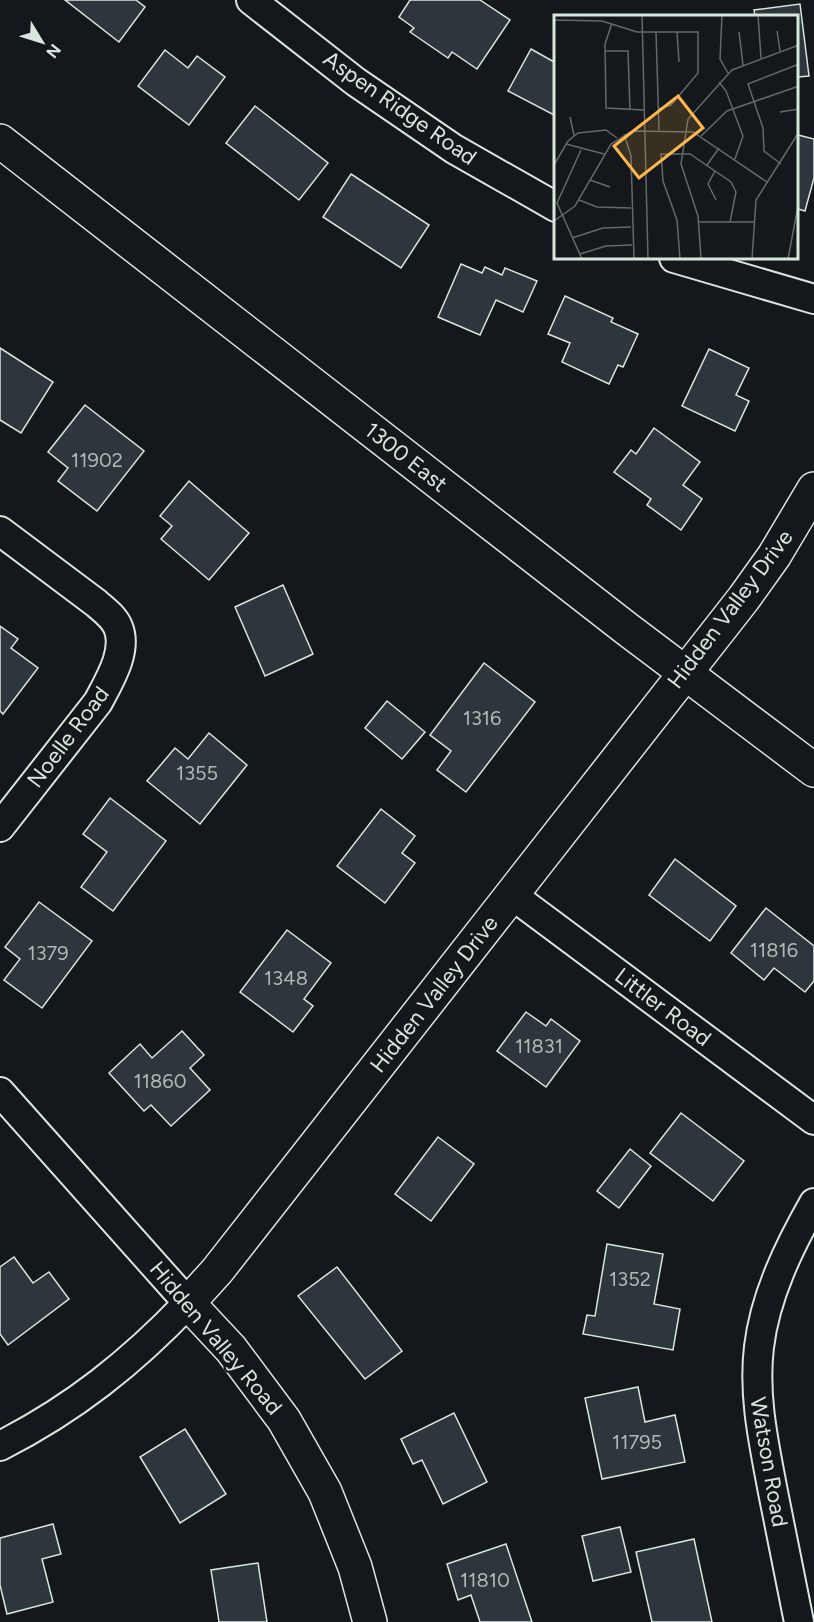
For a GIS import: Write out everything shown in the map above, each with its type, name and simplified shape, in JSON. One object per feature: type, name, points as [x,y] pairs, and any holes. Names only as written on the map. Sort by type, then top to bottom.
[{"type":"street","name":"Aspen Ridge Road","points":[[251,0],[356,81],[454,149],[554,206]]},
{"type":"street","name":"1300 East","points":[[0,141],[684,673],[814,770]]},
{"type":"street","points":[[681,260],[814,299]]},
{"type":"street","name":"Hidden Valley Drive","points":[[0,1446],[60,1413],[96,1388],[152,1341],[217,1271],[774,556],[814,489]]},
{"type":"street","name":"Noelle Road","points":[[0,531],[103,609],[118,627],[120,641],[117,660],[110,680],[98,702],[0,827]]},
{"type":"street","name":"Littler Road","points":[[512,895],[814,1120]]},
{"type":"street","name":"Hidden Valley Road","points":[[0,1092],[231,1349],[284,1420],[325,1492],[355,1567],[369,1622]]},
{"type":"street","name":"Watson Road","points":[[799,1622],[762,1434],[756,1388],[759,1345],[771,1293],[791,1243],[814,1203]]},
{"type":"building","points":[[65,0],[136,0],[145,7],[119,42]]},
{"type":"building","points":[[410,0],[480,0],[510,20],[477,69],[452,52],[448,58],[410,32],[414,28],[399,17]]},
{"type":"building","points":[[800,4],[809,76],[799,77],[799,15],[755,15],[754,10]]},
{"type":"building","points":[[531,49],[554,62],[554,115],[508,91]]},
{"type":"building","points":[[165,50],[188,68],[197,56],[225,77],[189,125],[138,86]]},
{"type":"building","points":[[255,106],[328,163],[299,200],[226,143]]},
{"type":"building","points":[[799,135],[814,139],[814,178],[805,211],[799,209]]},
{"type":"building","points":[[351,174],[429,225],[401,268],[323,217]]},
{"type":"building","points":[[461,264],[482,273],[485,267],[502,275],[505,268],[537,281],[523,312],[496,300],[480,335],[438,317]]},
{"type":"building","points":[[565,296],[613,318],[611,322],[638,334],[623,367],[618,365],[609,384],[562,362],[570,343],[548,334]]},
{"type":"building","points":[[0,348],[53,382],[21,433],[0,420]]},
{"type":"building","points":[[709,349],[749,368],[736,395],[749,401],[735,431],[682,406]]},
{"type":"building","points":[[85,405],[144,451],[97,511],[58,481],[68,468],[48,452]]},
{"type":"building","points":[[654,428],[700,462],[683,485],[702,499],[681,530],[647,505],[651,499],[614,472],[631,450],[636,454]]},
{"type":"building","points":[[189,481],[249,533],[209,580],[161,539],[172,526],[160,516]]},
{"type":"building","points":[[283,585],[313,654],[265,676],[235,607]]},
{"type":"building","points":[[0,626],[18,639],[11,648],[38,668],[3,714],[0,711]]},
{"type":"building","points":[[484,663],[535,702],[466,792],[437,770],[451,751],[430,735]]},
{"type":"building","points":[[387,701],[425,732],[402,759],[365,728]]},
{"type":"building","points":[[209,733],[247,765],[200,824],[147,781],[175,748],[188,759]]},
{"type":"building","points":[[110,798],[166,841],[113,911],[81,887],[107,852],[83,834]]},
{"type":"building","points":[[381,809],[415,836],[402,853],[415,863],[385,903],[337,866]]},
{"type":"building","points":[[675,859],[736,906],[710,941],[649,895]]},
{"type":"building","points":[[39,902],[92,941],[42,1008],[4,980],[20,959],[5,947]]},
{"type":"building","points":[[766,908],[814,946],[814,981],[805,992],[774,968],[764,980],[731,953]]},
{"type":"building","points":[[287,930],[331,963],[304,999],[313,1006],[293,1032],[240,992]]},
{"type":"building","points":[[526,1012],[546,1026],[551,1019],[580,1041],[546,1087],[497,1051]]},
{"type":"building","points":[[182,1031],[204,1055],[190,1068],[210,1090],[171,1126],[151,1105],[144,1111],[109,1073],[140,1044],[152,1058]]},
{"type":"building","points":[[681,1113],[744,1161],[713,1201],[650,1153]]},
{"type":"building","points":[[438,1137],[474,1164],[431,1221],[395,1194]]},
{"type":"building","points":[[630,1149],[651,1166],[619,1208],[597,1191]]},
{"type":"building","points":[[607,1244],[663,1254],[654,1304],[680,1309],[673,1350],[583,1334],[587,1315],[595,1316]]},
{"type":"building","points":[[14,1257],[33,1283],[49,1272],[69,1299],[8,1345],[0,1334],[0,1267]]},
{"type":"building","points":[[337,1267],[402,1351],[365,1379],[298,1296]]},
{"type":"building","points":[[638,1387],[645,1422],[675,1415],[685,1462],[602,1479],[585,1398]]},
{"type":"building","points":[[454,1413],[487,1482],[443,1504],[422,1460],[413,1464],[401,1439]]},
{"type":"building","points":[[185,1429],[226,1494],[180,1523],[140,1457]]},
{"type":"building","points":[[53,1524],[61,1554],[42,1559],[53,1602],[7,1614],[0,1585],[0,1538]]},
{"type":"building","points":[[620,1527],[631,1572],[593,1581],[582,1536]]},
{"type":"building","points":[[694,1539],[712,1622],[652,1622],[636,1552]]},
{"type":"building","points":[[506,1544],[532,1622],[480,1622],[471,1595],[458,1600],[447,1564]]},
{"type":"building","points":[[258,1563],[267,1622],[219,1622],[211,1570]]}]
